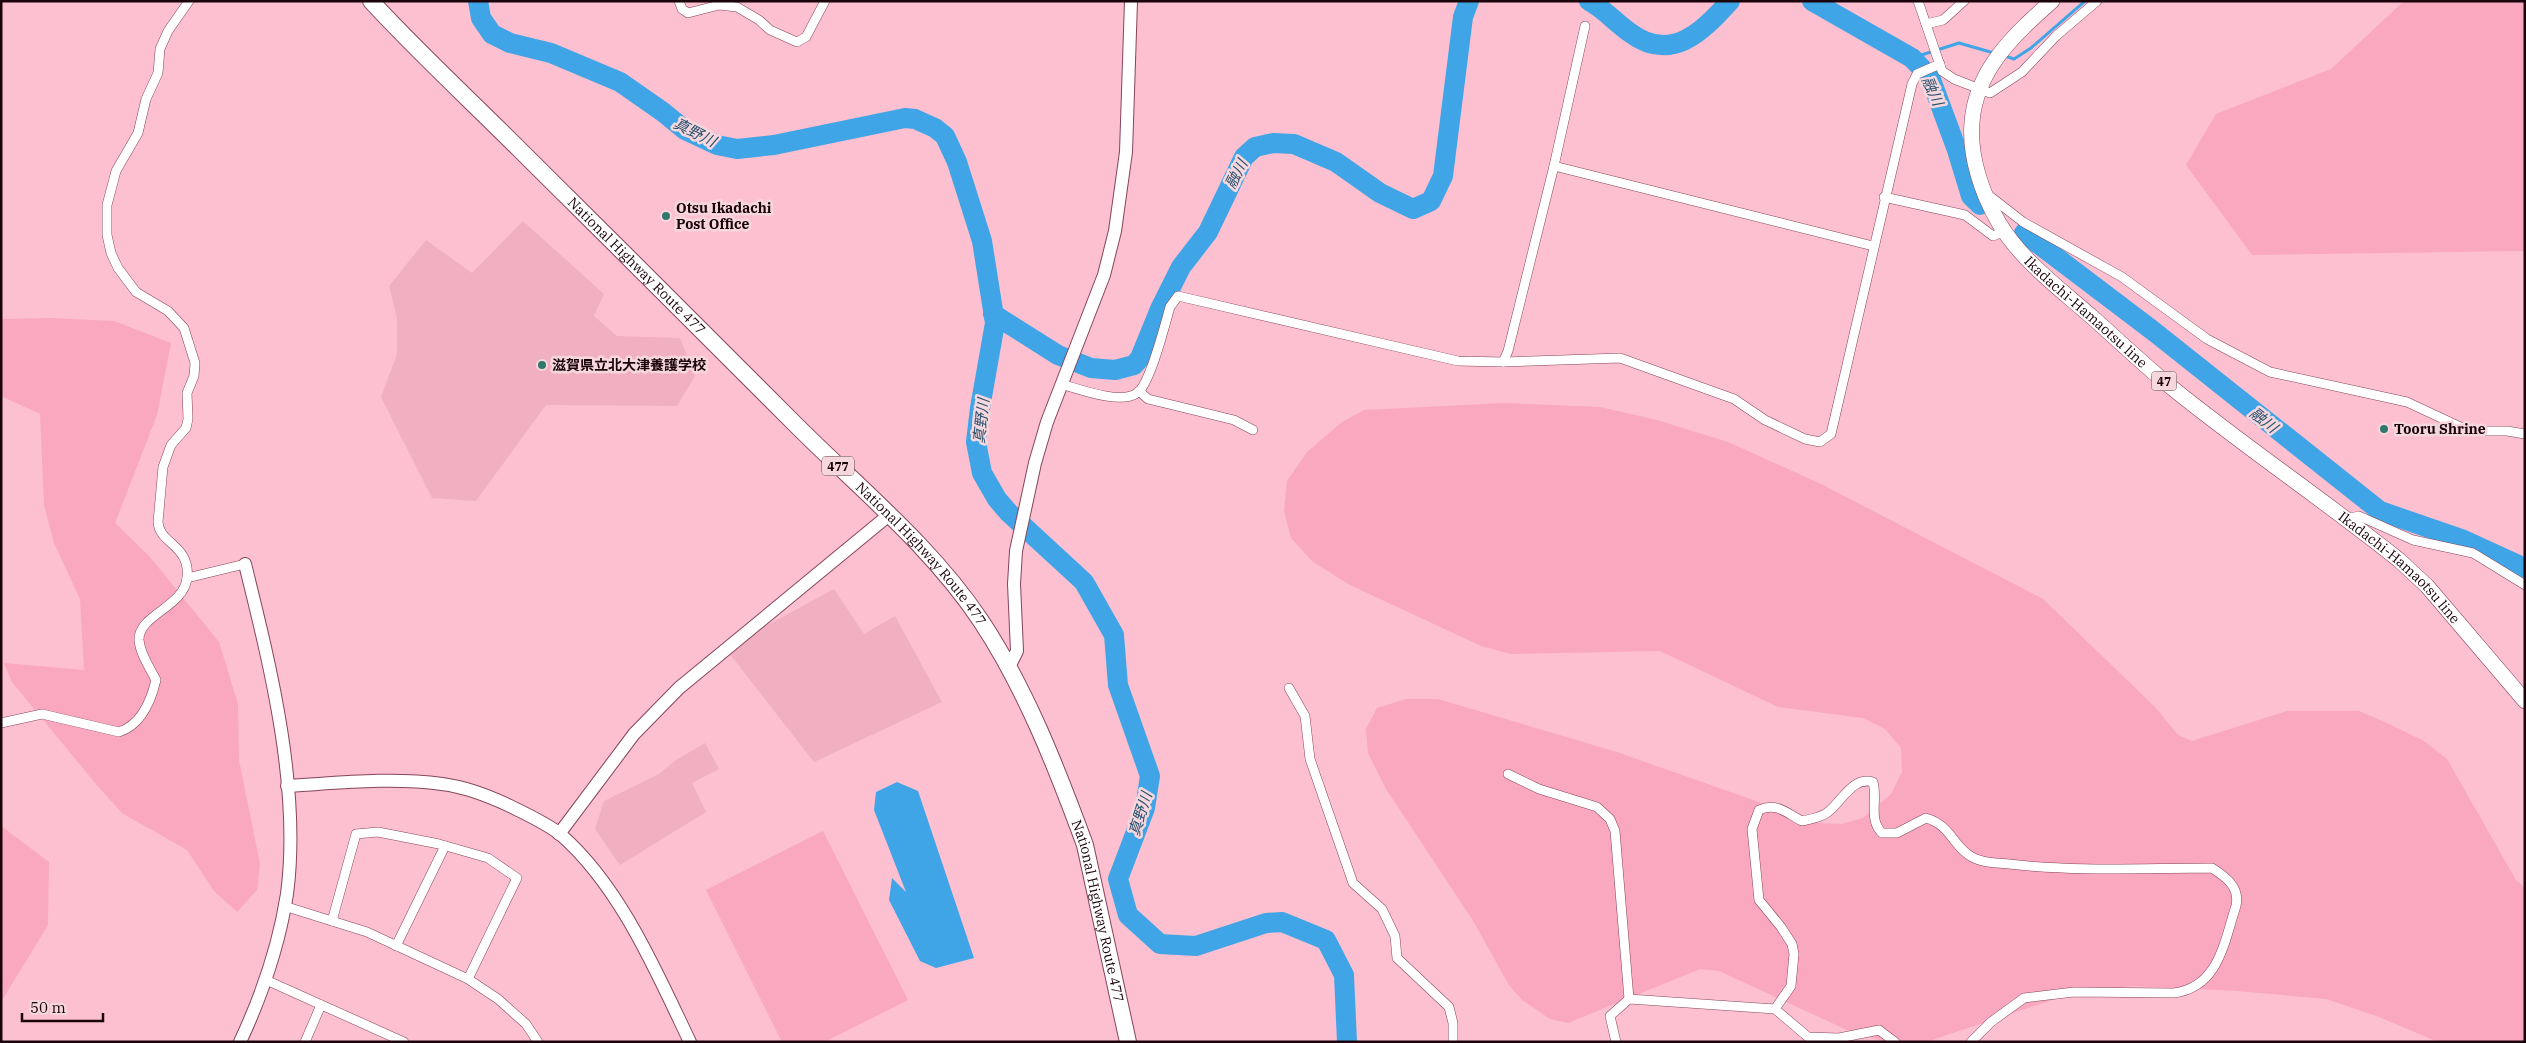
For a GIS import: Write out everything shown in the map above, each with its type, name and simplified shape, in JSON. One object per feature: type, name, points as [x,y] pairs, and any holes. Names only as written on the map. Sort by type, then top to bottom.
[{"type":"highway","name":"National Highway Route 477","points":[[370,1],[804,433],[889,515],[951,580],[982,622],[1008,669],[1050,754],[1085,845],[1128,1042]]},
{"type":"main road","name":"Ikadachi-Hamaotsu line","points":[[2052,1],[2011,38],[1992,62],[1979,90],[1972,122],[1975,162],[1985,193],[2005,231],[2020,251],[2044,274],[2170,386],[2346,518],[2398,560],[2426,586],[2525,701]]},
{"type":"street","points":[[1,723],[42,714],[119,732],[135,724],[147,707],[156,680],[142,653],[139,639],[144,627],[176,600],[188,578],[184,556],[179,548],[162,535],[158,529],[158,522],[163,467],[171,445],[186,428],[188,419],[187,393],[194,376],[195,363],[192,346],[184,328],[168,311],[136,292],[118,268],[111,253],[107,236],[107,205],[116,171],[138,133],[146,99],[158,73],[160,50],[168,31],[189,1]]},
{"type":"street","points":[[679,1],[682,9],[688,13],[718,3],[737,7],[759,20],[770,30],[798,42],[806,37],[825,1]]},
{"type":"street","points":[[1008,669],[1017,651],[1016,551],[1035,463],[1062,384],[1104,276],[1115,231],[1126,152],[1131,1]]},
{"type":"street","points":[[1918,1],[1942,71],[1979,90],[1990,93],[2022,72],[2056,36],[2097,1]]},
{"type":"street","points":[[1926,24],[1943,20],[1964,1]]},
{"type":"street","points":[[1503,362],[1508,351],[1554,166],[1585,26]]},
{"type":"street","points":[[1062,384],[1120,398],[1137,394],[1146,384],[1170,307],[1178,296],[1458,361],[1503,362],[1620,358],[1734,399],[1765,420],[1805,439],[1820,442],[1831,434],[1884,197],[1912,84],[1917,74],[1940,64]]},
{"type":"street","points":[[1554,166],[1873,246]]},
{"type":"street","points":[[1985,193],[2023,222],[2122,277],[2206,340],[2270,372],[2407,402],[2469,431],[2507,431],[2525,434]]},
{"type":"street","points":[[1884,197],[1965,215],[1993,236],[2005,231]]},
{"type":"street","points":[[1139,391],[1148,399],[1234,420],[1253,430]]},
{"type":"street","points":[[559,834],[634,734],[679,688],[889,515]]},
{"type":"street","points":[[2346,518],[2359,516],[2413,540],[2473,553],[2525,585]]},
{"type":"street","points":[[188,578],[244,564],[280,714],[290,836],[284,906],[266,980],[240,1042]]},
{"type":"street","points":[[1289,688],[1305,716],[1310,759],[1352,883],[1382,909],[1395,936],[1397,958],[1449,1007],[1453,1023],[1453,1042]]},
{"type":"street","points":[[1508,774],[1539,789],[1597,807],[1610,819],[1615,831],[1628,999]]},
{"type":"street","points":[[286,786],[402,780],[444,784],[485,794],[526,814],[559,834],[591,866],[614,896],[663,984],[690,1042]]},
{"type":"street","points":[[1775,1009],[1791,986],[1794,954],[1792,944],[1759,900],[1752,829],[1759,810],[1769,806],[1784,810],[1802,821],[1827,814],[1857,782],[1866,780],[1873,782],[1876,792],[1874,822],[1882,833],[1897,833],[1926,818],[1942,826],[1972,857],[1987,862],[2051,869],[2212,868],[2234,886],[2238,896],[2236,906],[2216,965],[2212,973],[2195,987],[2174,993],[2074,992],[2024,998],[1991,1022],[1971,1042]]},
{"type":"street","points":[[332,921],[356,834],[378,832],[445,846],[488,858],[517,878],[468,980]]},
{"type":"street","points":[[396,946],[445,846]]},
{"type":"street","points":[[284,906],[367,932],[468,980],[498,999],[526,1024],[538,1042]]},
{"type":"street","points":[[266,980],[404,1042]]},
{"type":"street","points":[[1616,1042],[1610,1016],[1628,999],[1775,1009],[1807,1039],[1839,1038],[1880,1030],[1895,1042]]},
{"type":"street","points":[[304,1042],[321,1005]]},
{"type":"shaded area","points":[[2404,1],[2525,1],[2525,251],[2252,255],[2186,165],[2216,114],[2331,69]]},
{"type":"shaded area","name":"滋賀県立北大津養護学校","points":[[523,221],[604,294],[594,316],[617,336],[680,338],[695,376],[677,406],[546,405],[476,501],[432,498],[381,397],[397,354],[397,318],[389,286],[426,240],[472,273]]},
{"type":"shaded area","points":[[53,318],[114,321],[171,343],[157,415],[115,523],[150,557],[219,642],[238,704],[239,760],[260,864],[257,890],[237,912],[214,891],[187,850],[122,813],[12,682],[4,663],[84,670],[80,599],[54,543],[44,505],[40,414],[1,396],[1,319]]},
{"type":"shaded area","points":[[1504,403],[1600,407],[1657,420],[1728,442],[1819,483],[2043,599],[2155,707],[2178,735],[2192,741],[2287,711],[2359,711],[2424,741],[2447,759],[2516,880],[2525,888],[2525,1042],[2438,1042],[2379,1017],[2326,999],[2237,991],[2131,986],[2070,994],[1926,1042],[1886,1042],[1847,1030],[1719,971],[1700,969],[1568,1023],[1550,1019],[1522,1000],[1509,985],[1472,919],[1386,789],[1368,753],[1366,729],[1377,708],[1406,699],[1438,699],[1617,752],[1818,823],[1842,824],[1863,818],[1891,794],[1902,772],[1901,748],[1885,729],[1863,718],[1778,707],[1660,651],[1511,654],[1481,646],[1350,585],[1313,562],[1291,538],[1284,511],[1287,481],[1307,452],[1342,422],[1364,410]]},
{"type":"shaded area","points":[[834,589],[864,634],[895,616],[942,702],[814,762],[725,648]]},
{"type":"shaded area","points":[[705,743],[719,769],[692,783],[706,812],[620,865],[595,829],[604,801],[659,774],[676,760]]},
{"type":"shaded area","points":[[1,826],[49,862],[48,925],[1,1002]]},
{"type":"shaded area","points":[[823,831],[908,1000],[824,1042],[782,1042],[706,890]]},
{"type":"water","points":[[897,782],[918,791],[974,958],[936,968],[920,961],[889,900],[892,878],[906,892],[874,810],[876,792]]},
{"type":"waterway","name":"真野川","points":[[478,1],[481,18],[492,34],[510,43],[551,53],[620,82],[685,130],[717,145],[737,149],[774,145],[905,118],[915,119],[935,128],[945,136],[957,162],[982,241],[995,323],[976,442],[982,473],[997,499],[1009,513],[1084,582],[1114,635],[1118,685],[1150,776],[1145,808],[1118,879],[1128,915],[1160,944],[1196,946],[1266,923],[1282,922],[1326,940],[1344,975],[1347,1042]]},
{"type":"waterway","name":"融川","points":[[993,314],[1058,355],[1091,368],[1115,370],[1134,365],[1140,358],[1160,309],[1181,267],[1208,232],[1244,157],[1255,147],[1273,143],[1294,144],[1336,162],[1380,193],[1413,209],[1431,201],[1443,176],[1463,17],[1469,1]]},
{"type":"waterway","name":"融川","points":[[1589,1],[1629,32],[1644,41],[1659,45],[1685,40],[1697,33],[1730,1]]},
{"type":"waterway","name":"融川","points":[[1812,1],[1912,58],[1930,77],[1957,150],[1971,196],[1980,205]]},
{"type":"waterway","points":[[2005,56],[2014,59],[2031,48],[2085,1]]},
{"type":"waterway","points":[[1912,58],[1959,43],[1994,53]]},
{"type":"waterway","name":"融川","points":[[2024,233],[2152,330],[2380,511],[2464,540],[2525,568]]},
{"type":"place","name":"Otsu Ikadachi Post Office","points":[[666,216]]},
{"type":"place","name":"滋賀県立北大津養護学校","points":[[542,365]]},
{"type":"place","name":"Tooru Shrine","points":[[2384,429]]}]
